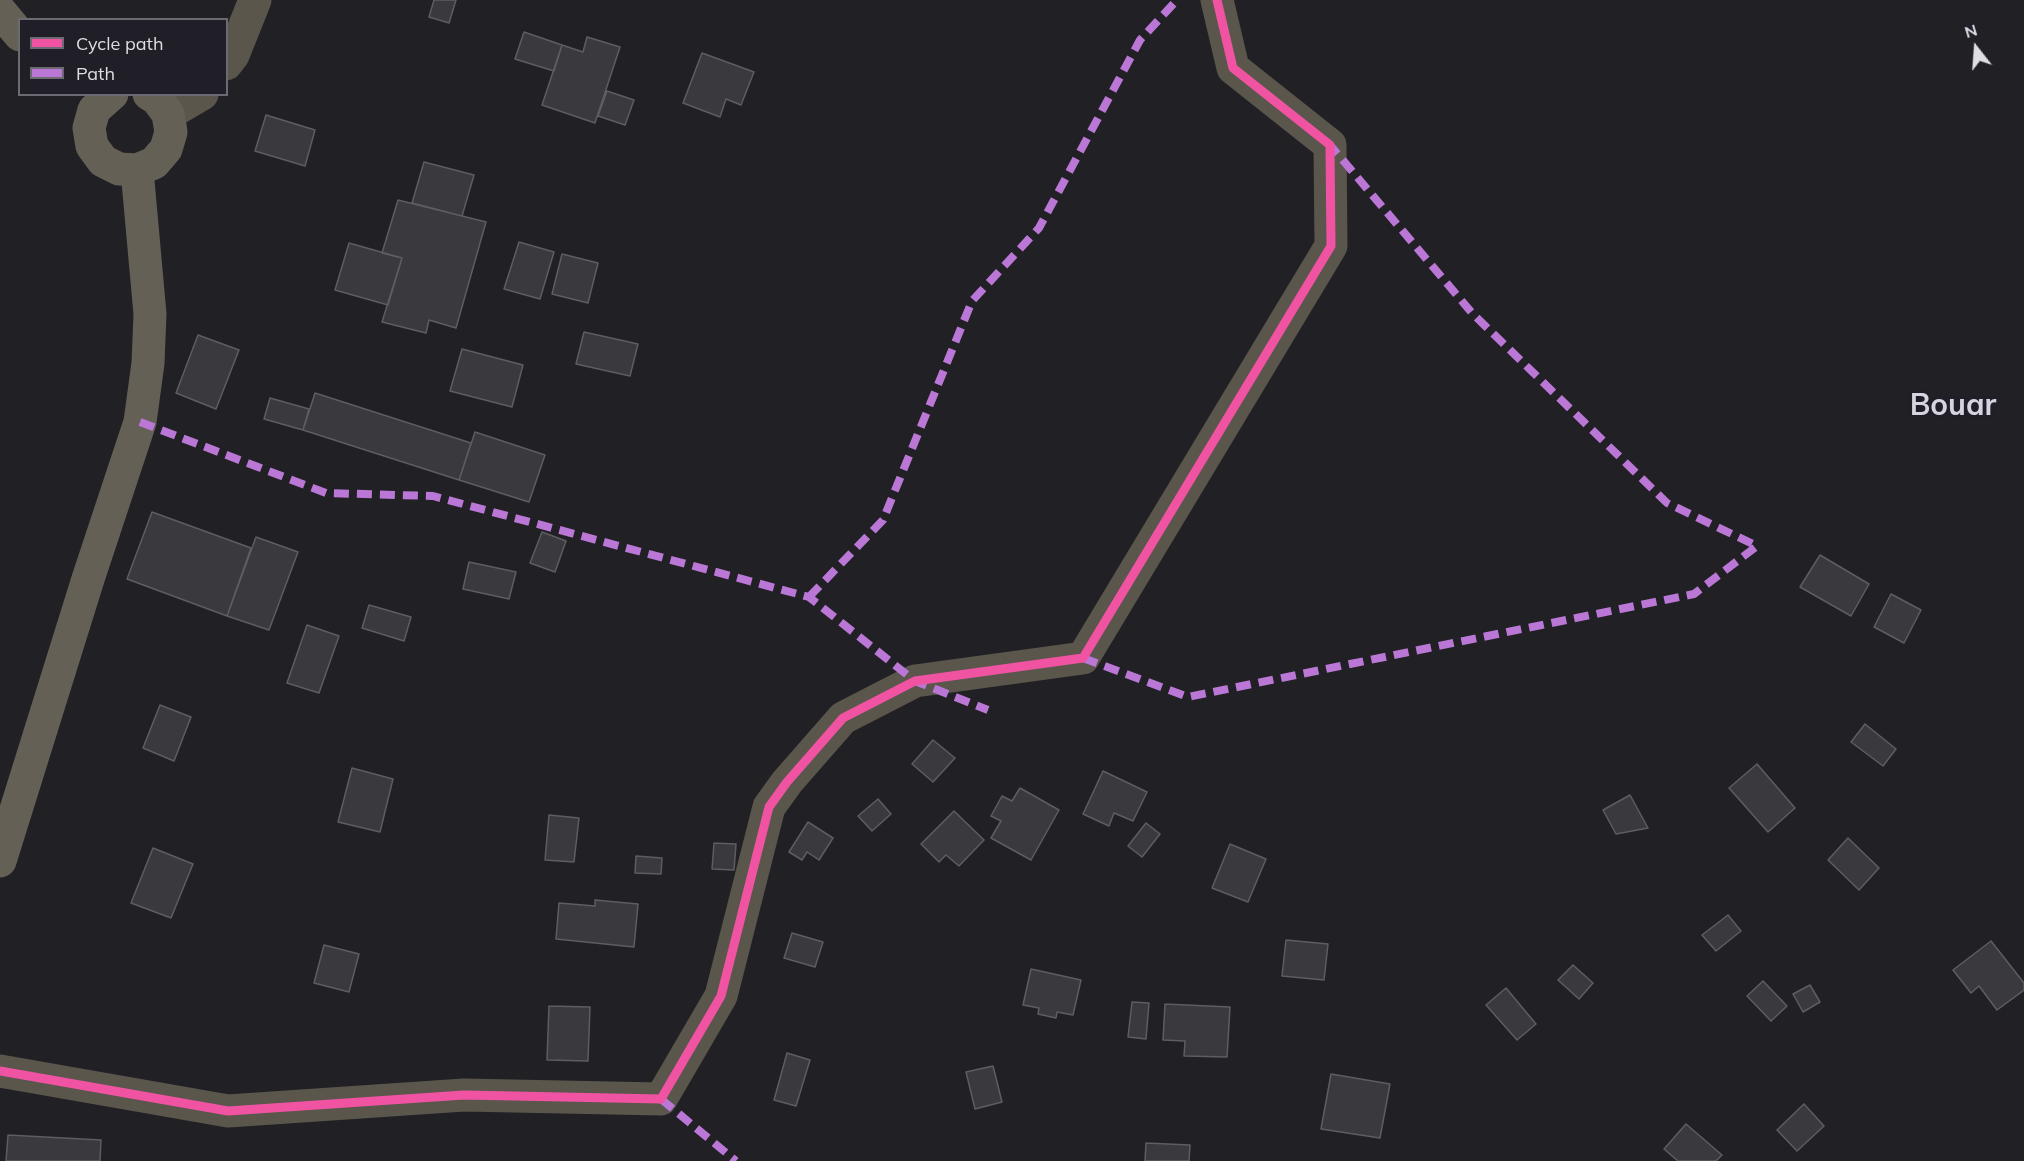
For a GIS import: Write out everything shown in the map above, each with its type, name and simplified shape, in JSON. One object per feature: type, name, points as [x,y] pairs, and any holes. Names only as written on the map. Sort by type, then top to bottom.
[{"type":"main road","points":[[0,11],[18,33]]},
{"type":"main road","points":[[94,100],[89,128],[92,146],[103,161],[119,169],[137,170],[154,163],[166,149],[171,132],[158,104]]},
{"type":"main road","points":[[0,861],[88,579],[140,422],[148,363],[150,314],[147,256],[137,170]]},
{"type":"street","points":[[228,61],[233,55],[255,0]]},
{"type":"street","points":[[0,1071],[228,1111],[464,1095],[661,1099],[721,996],[769,807],[787,782],[843,718],[915,681],[1083,658],[1331,246],[1330,145],[1233,68],[1217,0]]},
{"type":"street","points":[[158,104],[193,96]]},
{"type":"building","points":[[434,0],[456,0],[449,23],[429,17]]},
{"type":"building","points":[[524,32],[562,45],[554,71],[515,59]]},
{"type":"building","points":[[587,37],[620,47],[595,123],[542,105],[562,45],[583,52]]},
{"type":"building","points":[[702,53],[754,72],[741,105],[726,99],[720,117],[683,103]]},
{"type":"building","points":[[607,91],[634,100],[625,125],[598,116]]},
{"type":"building","points":[[266,115],[315,130],[305,166],[255,151]]},
{"type":"building","points":[[424,162],[474,175],[462,216],[412,203]]},
{"type":"building","points":[[398,200],[486,222],[456,328],[429,320],[426,333],[382,322],[402,258],[382,253]]},
{"type":"building","points":[[519,242],[554,252],[540,299],[504,289]]},
{"type":"building","points":[[349,243],[402,258],[388,305],[335,290]]},
{"type":"building","points":[[562,254],[598,263],[588,303],[552,294]]},
{"type":"building","points":[[584,332],[638,344],[630,376],[576,364]]},
{"type":"building","points":[[198,335],[239,350],[216,409],[176,393]]},
{"type":"building","points":[[462,349],[523,365],[512,407],[450,391]]},
{"type":"building","points":[[315,393],[471,443],[459,480],[303,430]]},
{"type":"building","points":[[270,398],[309,409],[303,430],[264,419]]},
{"type":"building","points":[[475,432],[545,455],[529,502],[459,480]]},
{"type":"building","points":[[152,512],[251,548],[227,616],[127,579]]},
{"type":"building","points":[[542,532],[566,541],[555,572],[530,563]]},
{"type":"building","points":[[256,537],[298,552],[269,630],[227,616]]},
{"type":"building","points":[[1820,555],[1869,584],[1851,616],[1800,587]]},
{"type":"building","points":[[469,562],[516,572],[509,599],[463,589]]},
{"type":"building","points":[[1891,594],[1921,610],[1904,643],[1874,627]]},
{"type":"building","points":[[369,605],[411,617],[404,641],[362,628]]},
{"type":"building","points":[[307,625],[339,636],[319,693],[287,683]]},
{"type":"building","points":[[160,705],[191,717],[174,761],[143,748]]},
{"type":"building","points":[[1865,724],[1896,749],[1883,766],[1851,742]]},
{"type":"building","points":[[933,740],[955,758],[933,782],[912,764]]},
{"type":"building","points":[[1757,764],[1795,808],[1768,832],[1729,788]]},
{"type":"building","points":[[352,768],[393,779],[380,832],[338,822]]},
{"type":"building","points":[[1103,771],[1147,792],[1133,821],[1114,813],[1109,826],[1083,814]]},
{"type":"building","points":[[1020,788],[1059,810],[1031,860],[991,838],[1001,821],[991,816],[1002,796],[1012,801]]},
{"type":"building","points":[[1630,795],[1648,828],[1616,834],[1603,810]]},
{"type":"building","points":[[878,799],[891,814],[872,831],[858,816]]},
{"type":"building","points":[[954,811],[984,840],[959,866],[946,855],[939,862],[921,844]]},
{"type":"building","points":[[549,815],[579,818],[574,862],[545,860]]},
{"type":"building","points":[[808,822],[833,838],[819,860],[807,852],[802,860],[789,852]]},
{"type":"building","points":[[1146,823],[1160,834],[1142,857],[1128,846]]},
{"type":"building","points":[[1848,838],[1879,868],[1859,890],[1828,860]]},
{"type":"building","points":[[714,843],[736,844],[734,870],[712,869]]},
{"type":"building","points":[[1230,844],[1266,859],[1248,902],[1212,888]]},
{"type":"building","points":[[153,848],[193,864],[171,918],[131,903]]},
{"type":"building","points":[[636,856],[662,858],[661,874],[635,873]]},
{"type":"building","points":[[595,900],[638,904],[634,947],[556,939],[559,903],[595,906]]},
{"type":"building","points":[[1728,915],[1741,931],[1716,951],[1702,935]]},
{"type":"building","points":[[792,933],[823,942],[815,967],[784,958]]},
{"type":"building","points":[[1286,940],[1328,944],[1324,980],[1282,976]]},
{"type":"building","points":[[1991,941],[2024,983],[2024,990],[1997,1010],[1979,986],[1971,993],[1953,970]]},
{"type":"building","points":[[324,945],[359,954],[349,992],[314,983]]},
{"type":"building","points":[[1573,965],[1593,983],[1579,999],[1558,980]]},
{"type":"building","points":[[1031,969],[1081,980],[1073,1015],[1057,1012],[1056,1018],[1038,1014],[1039,1008],[1023,1005]]},
{"type":"building","points":[[1763,981],[1787,1006],[1771,1021],[1747,996]]},
{"type":"building","points":[[1810,985],[1820,1002],[1803,1012],[1793,994]]},
{"type":"building","points":[[1506,988],[1536,1024],[1517,1040],[1486,1005]]},
{"type":"building","points":[[1132,1002],[1149,1003],[1146,1039],[1128,1037]]},
{"type":"building","points":[[1165,1004],[1230,1007],[1227,1057],[1184,1056],[1185,1041],[1163,1040]]},
{"type":"building","points":[[549,1006],[590,1007],[588,1061],[547,1060]]},
{"type":"building","points":[[787,1053],[810,1060],[796,1106],[774,1100]]},
{"type":"building","points":[[993,1066],[1002,1102],[975,1109],[966,1072]]},
{"type":"building","points":[[1331,1074],[1390,1084],[1380,1138],[1321,1129]]},
{"type":"building","points":[[1804,1104],[1824,1126],[1797,1151],[1777,1130]]},
{"type":"building","points":[[1686,1124],[1722,1155],[1716,1161],[1678,1161],[1664,1149]]},
{"type":"building","points":[[8,1135],[101,1140],[100,1161],[6,1161]]},
{"type":"building","points":[[1146,1143],[1190,1145],[1189,1161],[1145,1161]]},
{"type":"marked path","points":[[809,597],[883,520],[972,301],[1039,228],[1140,40],[1177,0]]},
{"type":"marked path","points":[[1083,658],[1188,697],[1694,594],[1757,546],[1667,503],[1472,313],[1330,145]]},
{"type":"marked path","points":[[140,422],[326,493],[433,496],[809,597],[915,681],[988,710]]},
{"type":"marked path","points":[[661,1099],[736,1161]]},
{"type":"cycle path","points":[[0,1071],[228,1111],[464,1095],[661,1099],[721,996],[769,807],[787,782],[843,718],[915,681],[1083,658],[1331,246],[1330,145],[1233,68],[1217,0]]},
{"type":"district","name":"Bouar","points":[[1953,406]]}]
